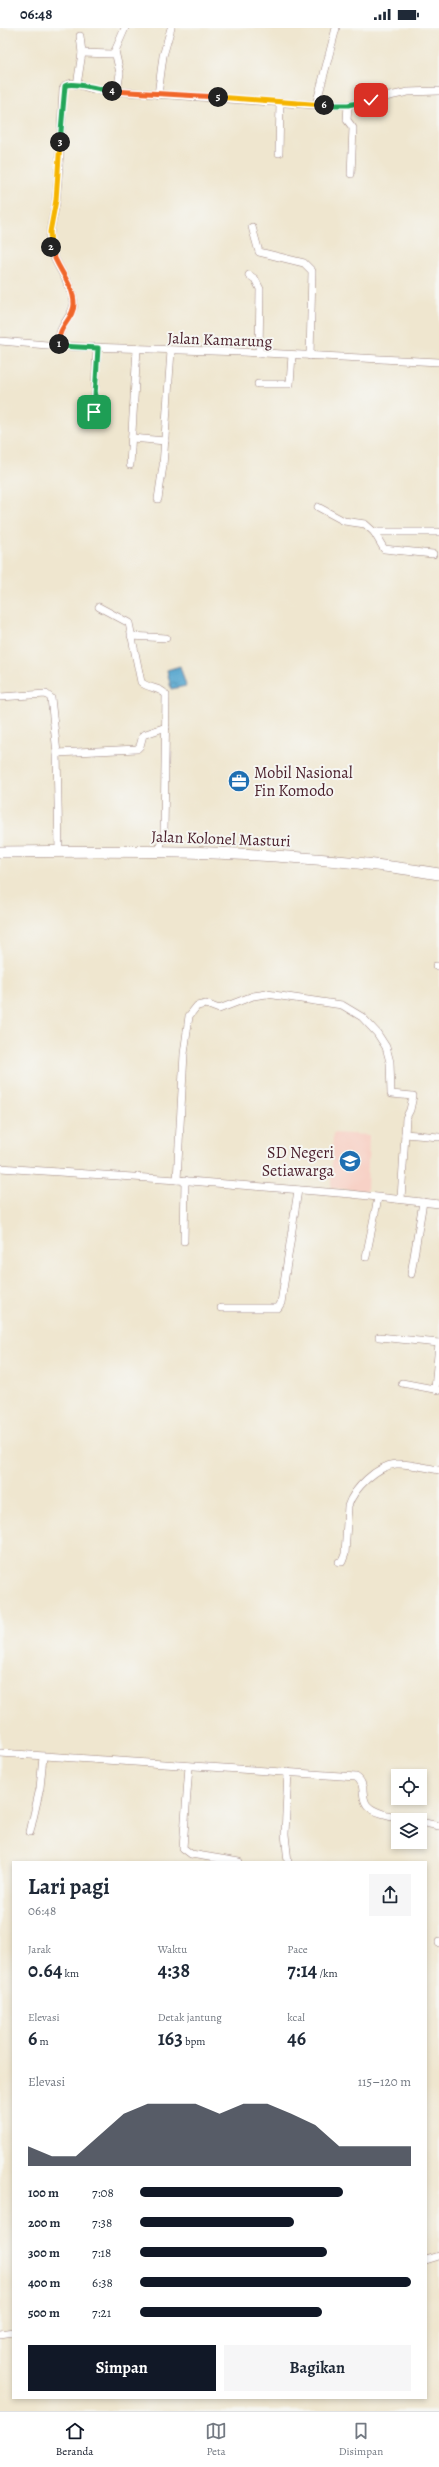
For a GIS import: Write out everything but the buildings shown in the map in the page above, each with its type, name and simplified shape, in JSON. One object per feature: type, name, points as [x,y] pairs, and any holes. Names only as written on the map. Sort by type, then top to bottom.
[{"type":"main road","name":"Jalan Kolonel Masturi","points":[[0,852],[158,850],[312,858],[439,874]]},
{"type":"street","points":[[117,92],[120,73],[115,52],[125,28]]},
{"type":"street","points":[[158,95],[162,56],[171,28]]},
{"type":"street","points":[[316,105],[336,28]]},
{"type":"street","points":[[77,85],[82,53],[80,36]]},
{"type":"street","points":[[82,53],[106,55],[115,52]]},
{"type":"street","points":[[59,346],[59,332],[74,307],[69,285],[52,253],[50,232],[56,200],[64,89],[69,83],[96,90],[117,92],[316,105],[348,105],[408,92],[439,91]]},
{"type":"street","points":[[279,152],[280,102]]},
{"type":"street","points":[[348,105],[347,120],[353,128],[351,174]]},
{"type":"street","points":[[252,227],[260,252],[304,263],[312,271],[310,356]]},
{"type":"street","points":[[249,275],[255,279],[260,289],[258,353]]},
{"type":"street","name":"Jalan Kamarung","points":[[0,341],[137,350],[258,353],[439,362]]},
{"type":"street","points":[[94,412],[98,348]]},
{"type":"street","points":[[130,465],[137,350]]},
{"type":"street","points":[[158,499],[165,441],[171,351]]},
{"type":"street","points":[[258,384],[290,384],[292,355]]},
{"type":"street","points":[[132,438],[165,441]]},
{"type":"street","points":[[318,507],[344,520],[364,524],[374,532],[384,549],[433,554]]},
{"type":"street","points":[[374,532],[439,532]]},
{"type":"street","points":[[98,607],[128,623],[141,682],[146,686],[161,691],[166,695],[164,833],[158,850]]},
{"type":"street","points":[[131,636],[166,638]]},
{"type":"street","points":[[0,697],[49,694],[53,704],[57,753],[60,851]]},
{"type":"street","points":[[57,753],[137,749],[140,746],[143,735],[166,727]]},
{"type":"street","points":[[177,1180],[182,1085],[189,1016],[193,1009],[206,1004],[219,1009],[253,996],[267,994],[342,1004],[362,1017],[377,1033],[386,1047],[390,1062],[391,1094],[413,1096],[410,1110],[406,1118],[400,1199]]},
{"type":"street","points":[[405,1134],[439,1137]]},
{"type":"street","points":[[0,1168],[185,1180],[400,1199],[439,1204]]},
{"type":"street","points":[[184,1241],[185,1180]]},
{"type":"street","points":[[221,1308],[252,1307],[272,1310],[278,1308],[281,1303],[298,1190]]},
{"type":"street","points":[[366,1257],[378,1198]]},
{"type":"street","points":[[411,1274],[423,1202]]},
{"type":"street","points":[[379,1337],[439,1343],[437,1390],[402,1383]]},
{"type":"street","points":[[339,1562],[342,1562],[345,1554],[348,1506],[350,1499],[367,1480],[382,1468],[397,1464],[439,1470]]},
{"type":"street","points":[[0,1753],[356,1777],[362,1783],[365,1801],[371,1808],[391,1814]]},
{"type":"street","points":[[30,1832],[40,1788],[44,1757]]},
{"type":"street","points":[[189,1766],[183,1848],[191,1854],[234,1861]]},
{"type":"street","points":[[288,1772],[285,1834],[288,1861]]},
{"type":"street","points":[[427,1823],[439,1826]]},
{"type":"street","points":[[427,2260],[439,2256]]},
{"type":"street","points":[[0,2334],[12,2332]]},
{"type":"shaded area","name":"SD Negeri Setiawarga","points":[[333,1133],[369,1135],[367,1191],[331,1188]]},
{"type":"water","points":[[180,666],[186,686],[171,689],[167,670]]},
{"type":"place","name":"Mobil Nasional Fin Komodo","points":[[239,781]]},
{"type":"place","name":"SD Negeri Setiawarga","points":[[350,1161]]},
{"type":"route","points":[[94,412],[98,348],[59,346],[58,339],[59,332],[74,307],[69,285],[54,259],[50,241],[50,232],[56,200],[65,86],[72,83],[96,90],[158,95],[232,98],[316,105],[348,105],[371,100]]}]
